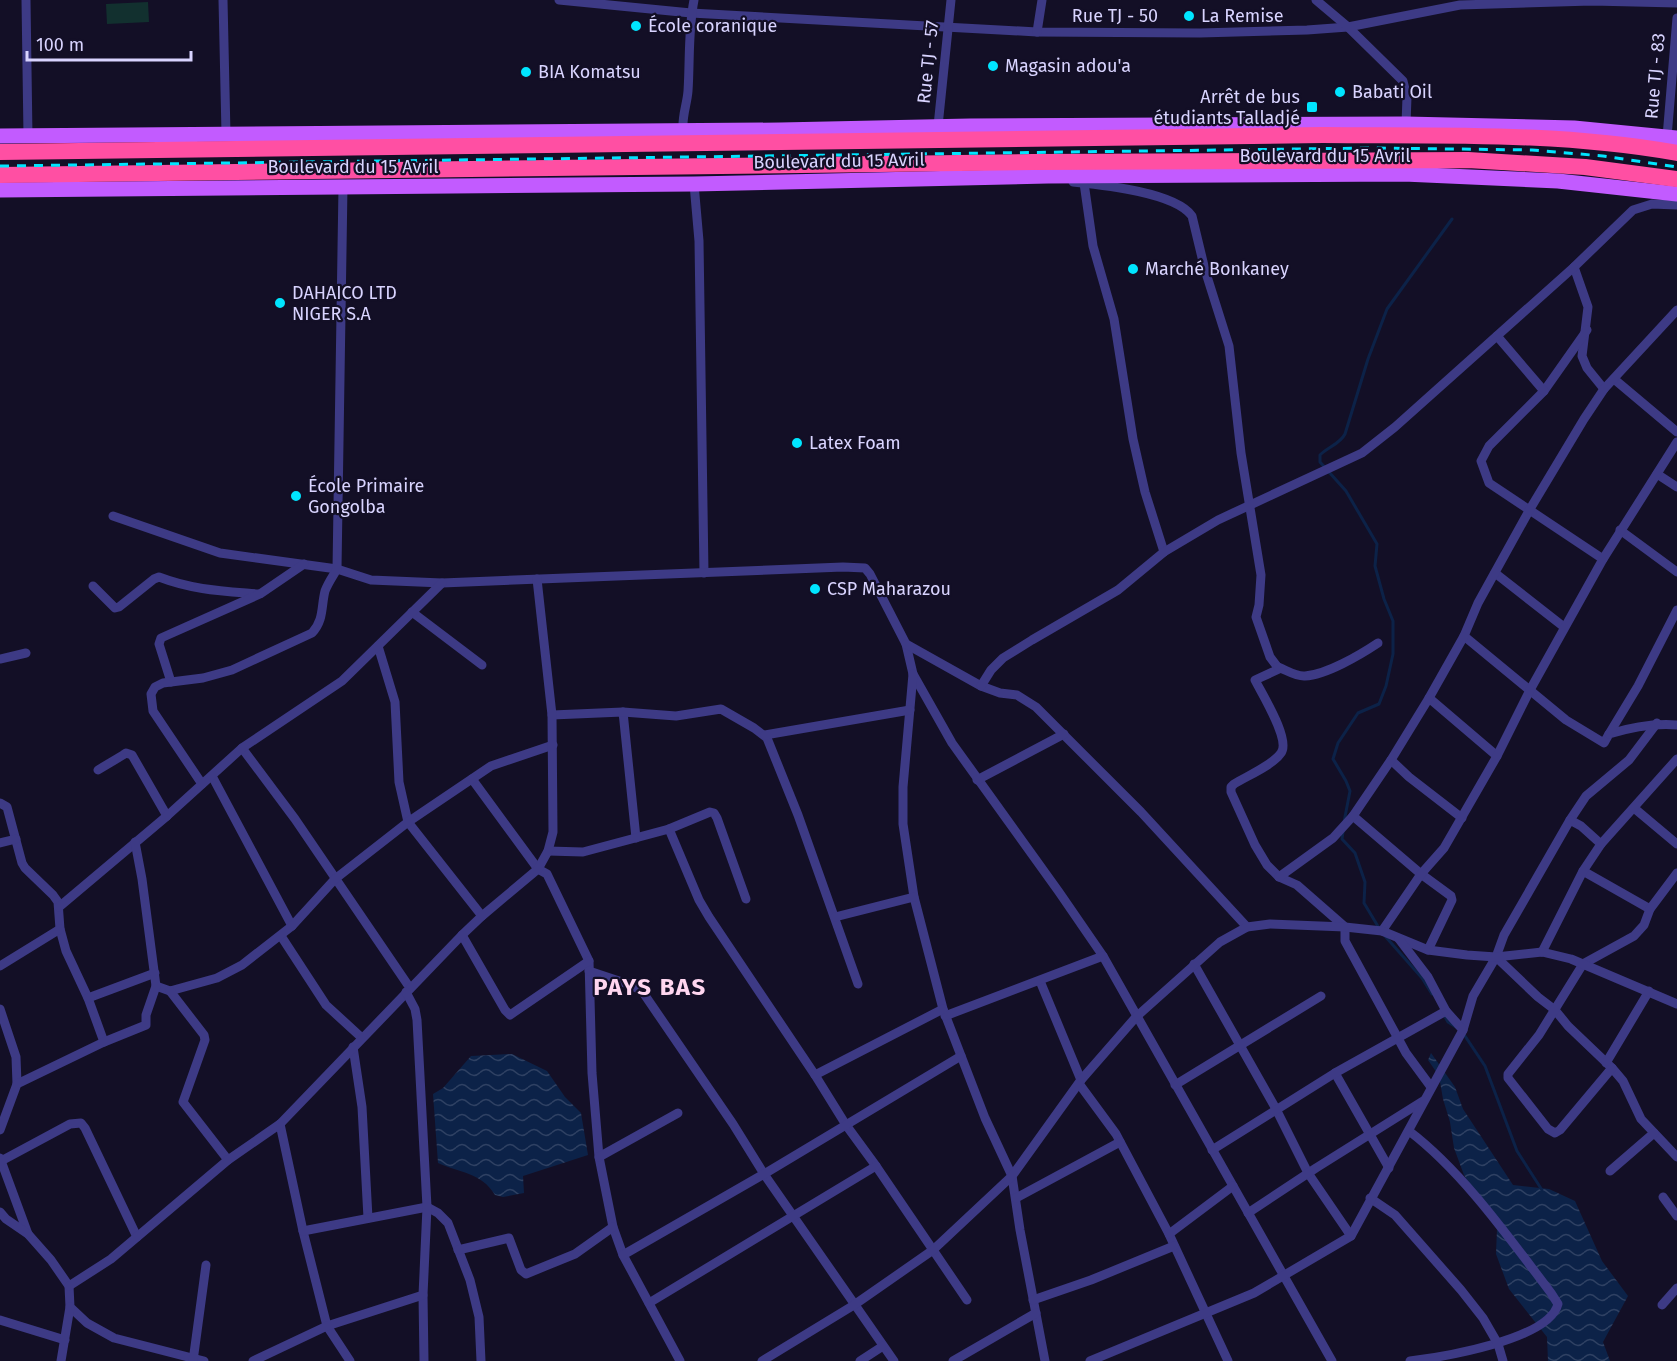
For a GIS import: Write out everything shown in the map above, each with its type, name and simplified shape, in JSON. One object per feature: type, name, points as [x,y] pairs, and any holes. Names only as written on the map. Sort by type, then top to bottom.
[{"type":"highway","name":"Boulevard du 15 Avril","points":[[0,152],[1323,135],[1572,140],[1677,153]]},
{"type":"highway","name":"Boulevard du 15 Avril","points":[[0,176],[1033,162],[1468,160],[1586,168],[1677,178]]},
{"type":"main road","name":"Boulevard du 15 Avril","points":[[0,136],[780,130],[938,126],[1406,124],[1574,128],[1672,137]]},
{"type":"main road","name":"Boulevard du 15 Avril","points":[[0,190],[694,184],[1048,176],[1404,174],[1558,181],[1677,194]]},
{"type":"street","points":[[26,0],[28,136]]},
{"type":"street","points":[[223,0],[226,134]]},
{"type":"street","name":"Rue TJ - 50","points":[[559,0],[691,13],[1038,32],[1212,33],[1348,27],[1458,2],[1677,3]]},
{"type":"street","points":[[683,129],[682,118],[688,93],[691,13],[694,0]]},
{"type":"street","name":"Rue TJ - 57","points":[[938,126],[951,0]]},
{"type":"street","points":[[1038,32],[1042,0]]},
{"type":"street","points":[[1316,0],[1348,27],[1403,81],[1407,97],[1406,124]]},
{"type":"street","name":"Rue TJ - 83","points":[[1672,137],[1677,18]]},
{"type":"street","points":[[1048,176],[1058,180],[1128,189],[1166,199],[1188,210],[1192,216],[1205,270],[1229,346],[1248,506],[1261,575],[1256,617],[1270,657],[1278,666],[1303,676],[1324,671],[1363,653],[1378,643]]},
{"type":"street","points":[[1084,183],[1093,246],[1116,330],[1132,439],[1145,492],[1164,552]]},
{"type":"street","points":[[694,184],[699,241],[704,573]]},
{"type":"street","points":[[202,784],[153,711],[151,694],[155,687],[232,670],[312,633],[318,627],[326,588],[337,569],[343,186]]},
{"type":"street","points":[[981,686],[991,670],[1003,658],[1118,590],[1164,552],[1218,520],[1362,453],[1395,428],[1574,267],[1633,210],[1652,204],[1677,205]]},
{"type":"street","points":[[1574,267],[1588,307],[1587,330],[1582,356],[1584,363],[1604,389]]},
{"type":"street","points":[[1279,877],[1333,838],[1353,816],[1429,698],[1530,509],[1604,389],[1677,310]]},
{"type":"street","points":[[1587,330],[1544,391],[1489,446],[1481,462],[1489,483],[1603,560]]},
{"type":"street","points":[[1497,336],[1544,391]]},
{"type":"street","points":[[1614,379],[1677,432]]},
{"type":"street","points":[[1382,932],[1421,874],[1444,848],[1497,756],[1564,627],[1620,530],[1677,442]]},
{"type":"street","points":[[1657,474],[1677,487]]},
{"type":"street","points":[[113,516],[220,553],[337,569],[372,580],[441,583],[865,568],[870,573],[906,644],[913,674],[952,743],[1103,956],[1332,1361]]},
{"type":"street","points":[[1620,530],[1677,572]]},
{"type":"street","points":[[171,682],[159,644],[161,638],[260,594],[304,564]]},
{"type":"street","points":[[1495,573],[1564,627]]},
{"type":"street","points":[[93,586],[115,608],[159,577],[182,586],[204,590],[260,594]]},
{"type":"street","points":[[69,1286],[111,1259],[228,1160],[280,1124],[462,935],[538,869],[548,851],[553,832],[552,715],[537,579]]},
{"type":"street","points":[[59,907],[243,748],[331,690],[441,583]]},
{"type":"street","points":[[1464,636],[1566,720],[1604,743],[1638,686],[1677,610]]},
{"type":"street","points":[[412,612],[482,665]]},
{"type":"street","points":[[906,644],[981,686],[1000,693],[1017,695],[1036,707],[1141,812],[1247,927]]},
{"type":"street","points":[[378,646],[395,702],[399,782],[408,822],[482,916]]},
{"type":"street","points":[[0,659],[26,653]]},
{"type":"street","points":[[1278,666],[1279,669],[1255,680],[1282,733],[1284,748],[1275,759],[1234,784],[1230,789],[1255,845],[1267,865],[1279,877],[1297,885],[1345,927],[1345,941],[1414,1065],[1431,1087]]},
{"type":"street","points":[[913,674],[903,787],[903,824],[914,897],[944,1013],[985,1118],[1012,1176],[1045,1361]]},
{"type":"street","points":[[1429,698],[1497,756]]},
{"type":"street","points":[[552,715],[623,712],[676,716],[721,709],[765,735],[798,815],[858,984]]},
{"type":"street","points":[[765,735],[910,710]]},
{"type":"street","points":[[623,712],[636,838]]},
{"type":"street","points":[[1609,734],[1657,723],[1677,725]]},
{"type":"street","points":[[1090,1361],[1254,1293],[1350,1236],[1463,1030],[1473,996],[1496,957],[1504,935],[1570,820],[1586,796],[1597,784],[1618,771],[1657,723]]},
{"type":"street","points":[[977,780],[1064,734]]},
{"type":"street","points":[[170,991],[230,973],[281,936],[334,879],[408,822],[501,761],[552,745]]},
{"type":"street","points":[[243,748],[295,819],[408,990],[415,1010],[427,1207],[423,1295],[424,1361]]},
{"type":"street","points":[[98,770],[123,754],[132,755],[167,816]]},
{"type":"street","points":[[1542,952],[1583,871],[1601,844],[1677,759]]},
{"type":"street","points":[[1391,760],[1462,818]]},
{"type":"street","points":[[212,776],[292,926]]},
{"type":"street","points":[[472,779],[538,869],[550,878],[589,966],[592,1073],[599,1156],[613,1227],[623,1255],[680,1361]]},
{"type":"street","points":[[0,803],[7,807],[25,868],[53,895],[59,907],[60,929],[66,951],[88,998],[104,1042]]},
{"type":"street","points":[[1634,808],[1677,844]]},
{"type":"street","points":[[548,851],[579,853],[669,828],[705,813],[714,813],[746,899]]},
{"type":"street","points":[[1353,816],[1452,898],[1428,950]]},
{"type":"street","points":[[1570,820],[1581,826],[1601,844]]},
{"type":"street","points":[[669,828],[699,900],[709,917],[846,1125],[967,1300]]},
{"type":"street","points":[[0,843],[16,839]]},
{"type":"street","points":[[17,1084],[104,1042],[146,1025],[146,1015],[156,986],[135,842]]},
{"type":"street","points":[[1583,871],[1650,909]]},
{"type":"street","points":[[1649,991],[1609,1066],[1560,1130],[1552,1133],[1512,1084],[1508,1074],[1529,1049],[1583,964],[1634,936],[1644,926],[1650,909],[1677,873]]},
{"type":"street","points":[[835,917],[914,897]]},
{"type":"street","points":[[762,1361],[854,1305],[933,1250],[1012,1176],[1080,1082],[1136,1017],[1220,942],[1247,927],[1270,924],[1345,927],[1382,932],[1441,953],[1496,957],[1542,952],[1571,959],[1677,1004]]},
{"type":"street","points":[[0,966],[60,929]]},
{"type":"street","points":[[462,935],[510,1015],[589,966]]},
{"type":"street","points":[[281,936],[326,1005],[362,1038]]},
{"type":"street","points":[[1398,938],[1428,977],[1446,1011],[1463,1030]]},
{"type":"street","points":[[815,1075],[944,1013],[1040,981],[1103,956]]},
{"type":"street","points":[[1496,957],[1538,998],[1555,1010],[1623,1081],[1641,1119],[1677,1157]]},
{"type":"street","points":[[1194,964],[1276,1109],[1308,1173],[1350,1236]]},
{"type":"street","points":[[589,966],[642,991],[733,1124],[764,1174],[894,1361]]},
{"type":"street","points":[[88,998],[155,973]]},
{"type":"street","points":[[1040,981],[1080,1082],[1120,1142],[1169,1234],[1228,1361]]},
{"type":"street","points":[[156,986],[170,991],[204,1035],[205,1040],[183,1102],[228,1160]]},
{"type":"street","points":[[1175,1085],[1320,996]]},
{"type":"street","points":[[0,1009],[16,1057],[17,1084],[0,1130]]},
{"type":"street","points":[[1212,1150],[1335,1073],[1446,1011]]},
{"type":"street","points":[[352,1047],[362,1107],[368,1218]]},
{"type":"street","points":[[623,1255],[961,1056]]},
{"type":"street","points":[[1335,1073],[1389,1168]]},
{"type":"street","points":[[1248,1213],[1424,1101]]},
{"type":"street","points":[[599,1156],[678,1113]]},
{"type":"street","points":[[28,1234],[1,1160],[70,1124],[81,1123],[137,1237]]},
{"type":"street","points":[[280,1124],[303,1231],[327,1326],[350,1361]]},
{"type":"street","points":[[1409,1131],[1430,1147],[1497,1222],[1558,1304],[1556,1312],[1543,1322],[1497,1344],[1427,1360],[1410,1361]]},
{"type":"street","points":[[1610,1172],[1654,1133]]},
{"type":"street","points":[[1016,1198],[1120,1142]]},
{"type":"street","points":[[649,1303],[876,1166]]},
{"type":"street","points":[[1169,1234],[1233,1186]]},
{"type":"street","points":[[1663,1197],[1677,1216]]},
{"type":"street","points":[[1371,1198],[1395,1215],[1418,1239],[1483,1318],[1503,1361]]},
{"type":"street","points":[[303,1231],[427,1207],[444,1217],[476,1299],[481,1361]]},
{"type":"street","points":[[0,1228],[3,1216],[28,1234],[47,1255],[69,1286],[70,1307],[61,1361]]},
{"type":"street","points":[[458,1250],[509,1238],[521,1270],[526,1274],[575,1254],[613,1227]]},
{"type":"street","points":[[1033,1300],[1091,1280],[1174,1246]]},
{"type":"street","points":[[193,1360],[206,1265]]},
{"type":"street","points":[[1662,1305],[1677,1288]]},
{"type":"street","points":[[253,1361],[327,1326],[423,1295]]},
{"type":"street","points":[[70,1307],[87,1323],[114,1338],[204,1361]]},
{"type":"street","points":[[953,1361],[1036,1313]]},
{"type":"street","points":[[0,1320],[65,1340]]},
{"type":"street","points":[[860,1361],[883,1347]]},
{"type":"green space","points":[[148,2],[149,22],[107,24],[106,4]]},
{"type":"water","points":[[1431,1053],[1455,1087],[1463,1109],[1513,1185],[1549,1189],[1575,1201],[1602,1261],[1628,1296],[1603,1342],[1610,1361],[1548,1361],[1547,1337],[1509,1289],[1496,1254],[1497,1229],[1464,1175],[1454,1148],[1439,1076],[1428,1060]]},
{"type":"water","points":[[512,1054],[547,1071],[565,1097],[581,1113],[588,1155],[523,1176],[524,1193],[503,1197],[495,1195],[477,1177],[438,1163],[433,1094],[443,1088],[471,1056]]},
{"type":"waterway","points":[[1344,822],[1350,791],[1333,759],[1338,743],[1358,713],[1379,704],[1386,686],[1393,654],[1393,621],[1375,566],[1377,544],[1346,491],[1320,462],[1320,455],[1345,434],[1368,359],[1387,309],[1452,219]]},
{"type":"waterway","points":[[1343,832],[1342,839],[1355,853],[1365,882],[1364,903],[1379,928]]},
{"type":"waterway","points":[[1385,936],[1422,978],[1432,994]]},
{"type":"waterway","points":[[1444,1015],[1448,1022],[1456,1027]]},
{"type":"waterway","points":[[1463,1033],[1485,1066],[1517,1151],[1542,1190]]},
{"type":"railway","points":[[0,166],[1373,148],[1532,150],[1603,156],[1677,167]]},
{"type":"place","name":"La Remise","points":[[1189,16]]},
{"type":"place","name":"École coranique","points":[[636,26]]},
{"type":"place","name":"Magasin adou'a","points":[[993,66]]},
{"type":"place","name":"BIA Komatsu","points":[[526,72]]},
{"type":"place","name":"Babati Oil","points":[[1340,92]]},
{"type":"place","name":"Arrêt de bus étudiants Talladjé","points":[[1312,107]]},
{"type":"place","name":"Marché Bonkaney","points":[[1133,269]]},
{"type":"place","name":"DAHAICO LTD NIGER S.A","points":[[280,303]]},
{"type":"place","name":"Latex Foam","points":[[797,443]]},
{"type":"place","name":"École Primaire Gongolba","points":[[296,496]]},
{"type":"place","name":"CSP Maharazou","points":[[815,589]]},
{"type":"district","name":"PAYS BAS","points":[[650,987]]}]
